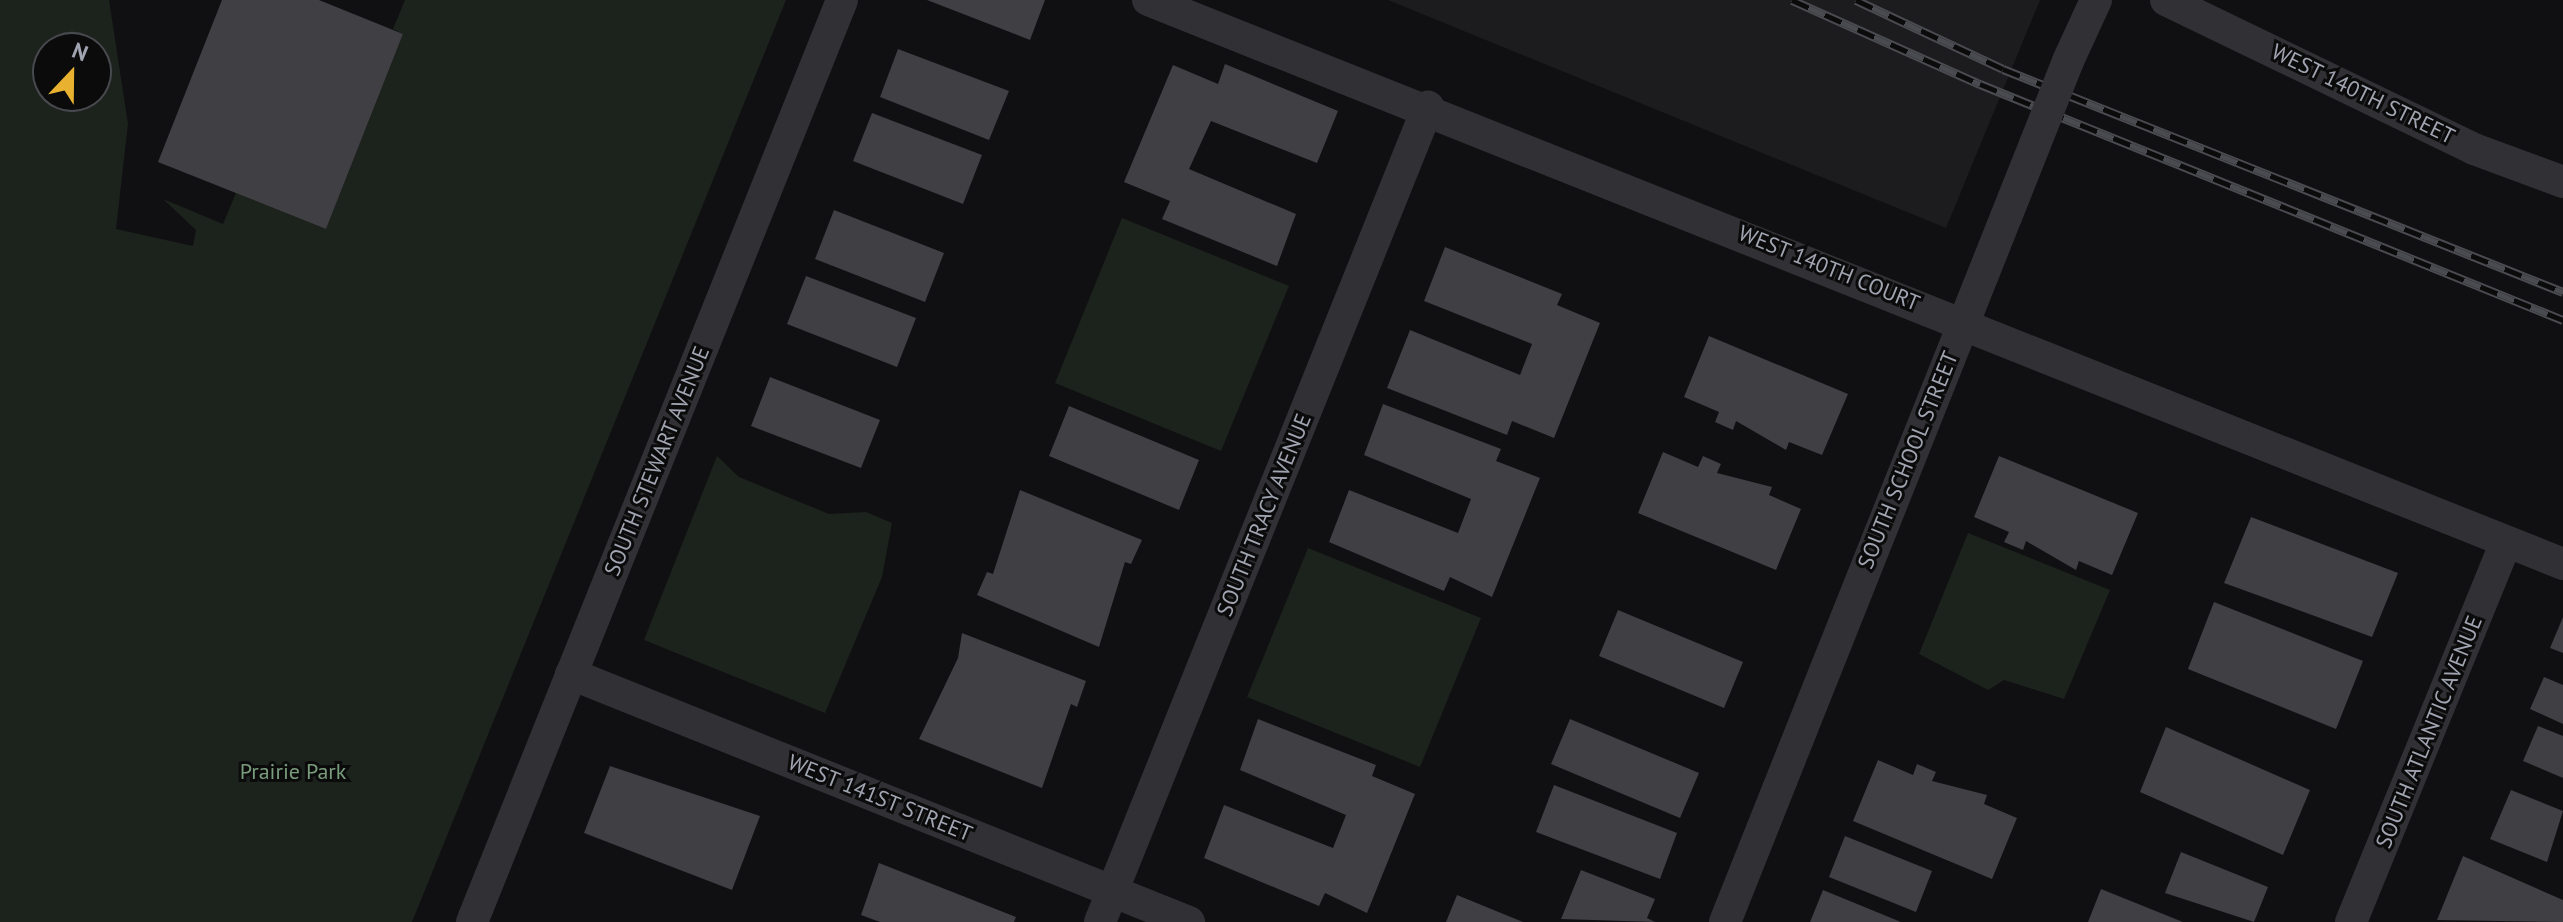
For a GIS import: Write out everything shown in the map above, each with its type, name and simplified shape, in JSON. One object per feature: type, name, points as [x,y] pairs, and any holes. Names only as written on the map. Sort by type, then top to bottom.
[{"type":"street","name":"SOUTH STEWART AVENUE","points":[[472,922],[842,0]]},
{"type":"street","name":"WEST 140TH COURT","points":[[1148,0],[1428,107],[2563,564]]},
{"type":"street","name":"SOUTH SCHOOL STREET","points":[[1725,922],[2068,61],[2096,0]]},
{"type":"street","name":"WEST 140TH STREET","points":[[2166,0],[2474,149],[2563,182]]},
{"type":"street","name":"SOUTH TRACY AVENUE","points":[[1100,922],[1428,107]]},
{"type":"street","name":"SOUTH ATLANTIC AVENUE","points":[[2351,922],[2506,542]]},
{"type":"street","name":"WEST 141ST STREET","points":[[571,674],[1189,922]]},
{"type":"shaded area","points":[[1388,0],[2040,0],[1946,228]]},
{"type":"green space","name":"Prairie Park","points":[[0,0],[109,0],[128,124],[116,229],[193,246],[196,230],[163,199],[223,224],[236,193],[326,229],[403,34],[393,29],[405,0],[786,0],[412,922],[0,922]]},
{"type":"green space","points":[[1122,218],[1289,286],[1221,451],[1055,383]]},
{"type":"green space","points":[[717,456],[739,477],[829,514],[866,512],[892,523],[882,577],[825,713],[644,640]]},
{"type":"green space","points":[[1968,533],[2110,590],[2064,699],[2004,680],[1988,690],[1919,654]]},
{"type":"green space","points":[[1308,548],[1481,618],[1420,767],[1247,697]]},
{"type":"building","points":[[222,0],[319,0],[403,34],[326,229],[158,162]]},
{"type":"building","points":[[927,0],[1045,0],[1030,40]]},
{"type":"building","points":[[898,49],[1009,91],[989,140],[880,97]]},
{"type":"building","points":[[1225,64],[1338,111],[1317,163],[1211,121],[1189,169],[1296,214],[1277,266],[1162,219],[1170,201],[1124,182],[1173,65],[1218,84]]},
{"type":"building","points":[[872,113],[982,155],[963,204],[853,161]]},
{"type":"building","points":[[834,210],[944,253],[925,302],[815,259]]},
{"type":"building","points":[[1445,247],[1562,294],[1557,305],[1600,323],[1554,438],[1512,421],[1507,435],[1387,388],[1410,330],[1520,375],[1532,344],[1424,301]]},
{"type":"building","points":[[806,276],[916,318],[897,367],[787,324]]},
{"type":"building","points":[[1709,336],[1848,394],[1822,455],[1789,442],[1786,450],[1736,421],[1733,430],[1715,422],[1719,412],[1684,397]]},
{"type":"building","points":[[770,377],[880,420],[861,468],[751,426]]},
{"type":"building","points":[[1383,404],[1501,449],[1496,461],[1540,478],[1492,597],[1450,577],[1444,591],[1329,542],[1349,490],[1458,533],[1471,499],[1364,455]]},
{"type":"building","points":[[1069,406],[1199,460],[1179,510],[1049,456]]},
{"type":"building","points":[[1663,452],[1698,467],[1703,456],[1721,464],[1717,473],[1772,487],[1769,495],[1801,509],[1776,570],[1638,513]]},
{"type":"building","points":[[1999,456],[2138,513],[2112,575],[2079,561],[2076,570],[2026,541],[2023,550],[2004,542],[2009,532],[1974,517]]},
{"type":"building","points":[[1020,490],[1142,540],[1131,564],[1125,562],[1099,647],[977,595],[987,572],[993,574]]},
{"type":"building","points":[[2251,517],[2398,573],[2372,637],[2224,583]]},
{"type":"building","points":[[2214,602],[2363,661],[2336,729],[2188,669]]},
{"type":"building","points":[[1618,610],[1743,662],[1724,708],[1599,656]]},
{"type":"building","points":[[2563,617],[2563,653],[2550,648]]},
{"type":"building","points":[[962,633],[1086,681],[1077,707],[1071,704],[1042,788],[919,739],[958,658]]},
{"type":"building","points":[[2544,677],[2563,685],[2563,724],[2530,709]]},
{"type":"building","points":[[1258,719],[1376,765],[1372,776],[1415,794],[1367,913],[1325,893],[1319,906],[1204,858],[1224,805],[1333,848],[1346,815],[1240,770]]},
{"type":"building","points":[[1570,719],[1699,773],[1680,818],[1551,764]]},
{"type":"building","points":[[2538,726],[2563,736],[2563,778],[2523,761]]},
{"type":"building","points":[[2166,727],[2310,790],[2283,855],[2140,792]]},
{"type":"building","points":[[1878,760],[1913,775],[1917,764],[1936,772],[1932,781],[1987,795],[1984,804],[2017,818],[1992,879],[1853,821]]},
{"type":"building","points":[[610,766],[760,816],[732,890],[584,833]]},
{"type":"building","points":[[1554,785],[1677,833],[1660,879],[1536,832]]},
{"type":"building","points":[[2511,790],[2563,811],[2547,862],[2490,839]]},
{"type":"building","points":[[1845,836],[1932,871],[1916,912],[1829,877]]},
{"type":"building","points":[[2181,852],[2268,887],[2254,922],[2165,893]]},
{"type":"building","points":[[2463,856],[2563,900],[2563,922],[2437,920]]},
{"type":"building","points":[[879,863],[1016,917],[1014,922],[880,922],[861,915]]},
{"type":"building","points":[[1581,870],[1655,899],[1647,918],[1655,922],[1561,919]]},
{"type":"building","points":[[2101,889],[2183,922],[2088,922]]},
{"type":"building","points":[[1823,890],[1901,922],[1810,922]]},
{"type":"building","points":[[1457,895],[1523,922],[1446,922]]},
{"type":"railway","points":[[1792,0],[1980,84],[2563,320]]},
{"type":"railway","points":[[1856,0],[2003,69],[2563,292]]}]
